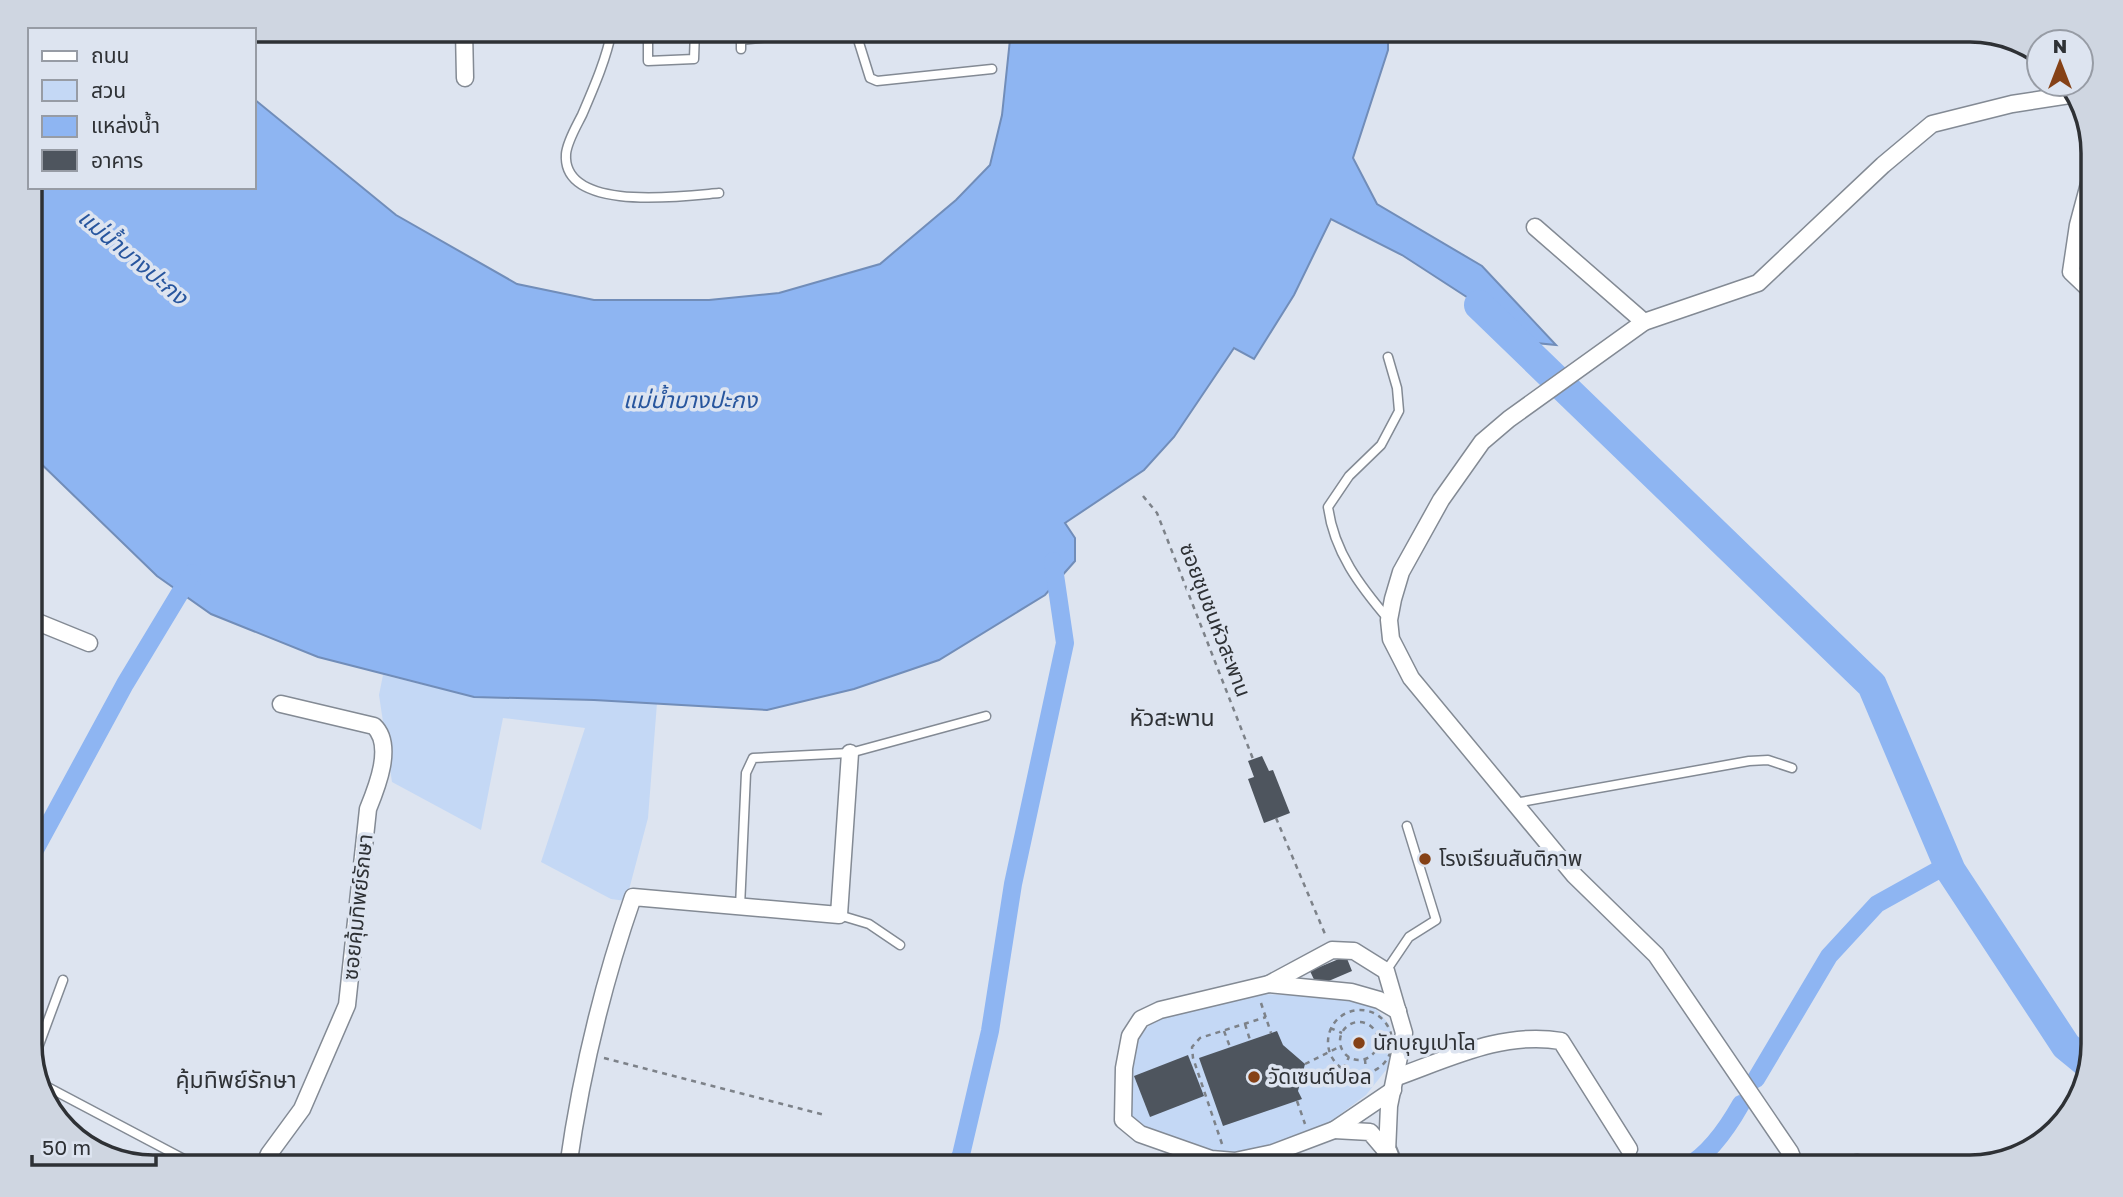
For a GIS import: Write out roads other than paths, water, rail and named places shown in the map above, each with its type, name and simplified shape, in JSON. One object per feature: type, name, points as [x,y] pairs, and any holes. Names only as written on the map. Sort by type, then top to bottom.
[{"type":"street","points":[[464,42],[465,78]]},
{"type":"street","points":[[1791,1155],[1656,955],[1574,875],[1411,678],[1391,639],[1389,620],[1401,572],[1441,500],[1482,442],[1509,419],[1644,322],[1758,283],[1883,164],[1932,124],[2012,104],[2050,98]]},
{"type":"street","points":[[2081,214],[2070,272],[2081,282]]},
{"type":"street","points":[[1535,227],[1644,322]]},
{"type":"street","points":[[42,624],[89,643]]},
{"type":"street","name":"ซอยคุ้มทิพย์รักษา","points":[[268,1155],[302,1109],[347,1005],[368,810],[377,786],[384,742],[382,733],[374,726],[281,704]]},
{"type":"street","points":[[570,1155],[599,1001],[633,897],[839,915],[850,753]]},
{"type":"street","points":[[1201,1155],[1129,1127],[1123,1120],[1121,1104],[1130,1036],[1141,1019],[1160,1010],[1263,987],[1332,950],[1354,951],[1386,971],[1398,1011],[1404,1033],[1395,1084],[1390,1155]]},
{"type":"street","points":[[1263,987],[1351,992],[1378,1000],[1398,1011]]},
{"type":"street","points":[[1260,1155],[1273,1153],[1334,1130],[1395,1084],[1510,1039],[1539,1037],[1561,1041],[1629,1149]]},
{"type":"street","points":[[1334,1130],[1370,1132],[1387,1155]]},
{"type":"lane","points":[[608,42],[598,77],[566,153],[567,171],[577,182],[621,198],[652,200],[719,193]]},
{"type":"lane","points":[[648,42],[648,61],[694,59],[695,42]]},
{"type":"lane","points":[[859,42],[870,78],[877,81],[992,69]]},
{"type":"lane","points":[[1388,357],[1397,388],[1399,411],[1381,445],[1349,476],[1328,507],[1334,536],[1351,571],[1389,620]]},
{"type":"lane","points":[[740,908],[748,764],[752,758],[850,753],[986,716]]},
{"type":"lane","points":[[1515,803],[1749,761],[1768,760],[1792,768]]},
{"type":"lane","points":[[1386,971],[1409,937],[1436,920],[1407,826]]},
{"type":"lane","points":[[839,915],[869,924],[901,945]]},
{"type":"lane","points":[[42,1037],[63,980]]},
{"type":"lane","points":[[53,1090],[177,1155]]},
{"type":"water","name":"แม่น้ำบางปะกง","points":[[1010,42],[1388,42],[1388,50],[1353,158],[1377,204],[1482,266],[1556,345],[1515,341],[1479,305],[1402,255],[1331,219],[1294,295],[1254,359],[1234,348],[1174,437],[1144,470],[1065,523],[1075,538],[1075,561],[1045,595],[939,660],[854,689],[767,710],[594,700],[474,697],[318,657],[211,614],[157,576],[42,465],[42,189],[256,189],[256,101],[396,215],[517,284],[594,300],[709,300],[779,293],[880,264],[956,200],[990,165],[1002,115]]},
{"type":"waterway","points":[[1479,305],[1872,685],[1951,871],[2066,1046],[2080,1057]]},
{"type":"waterway","points":[[961,1155],[990,1031],[1013,884],[1065,643],[1053,561]]},
{"type":"waterway","points":[[42,837],[125,684],[192,573]]},
{"type":"waterway","points":[[1756,1079],[1829,956],[1877,904],[1949,864]]},
{"type":"waterway","points":[[1702,1155],[1724,1131],[1741,1104]]},
{"type":"place","name":"โรงเรียนสันติภาพ","points":[[1425,859]]},
{"type":"place","name":"นักบุญเปาโล","points":[[1359,1043]]},
{"type":"place","name":"วัดเซนต์ปอล","points":[[1254,1077]]},
{"type":"district","name":"หัวสะพาน","points":[[1172,718]]},
{"type":"district","name":"คุ้มทิพย์รักษา","points":[[236,1080]]}]
